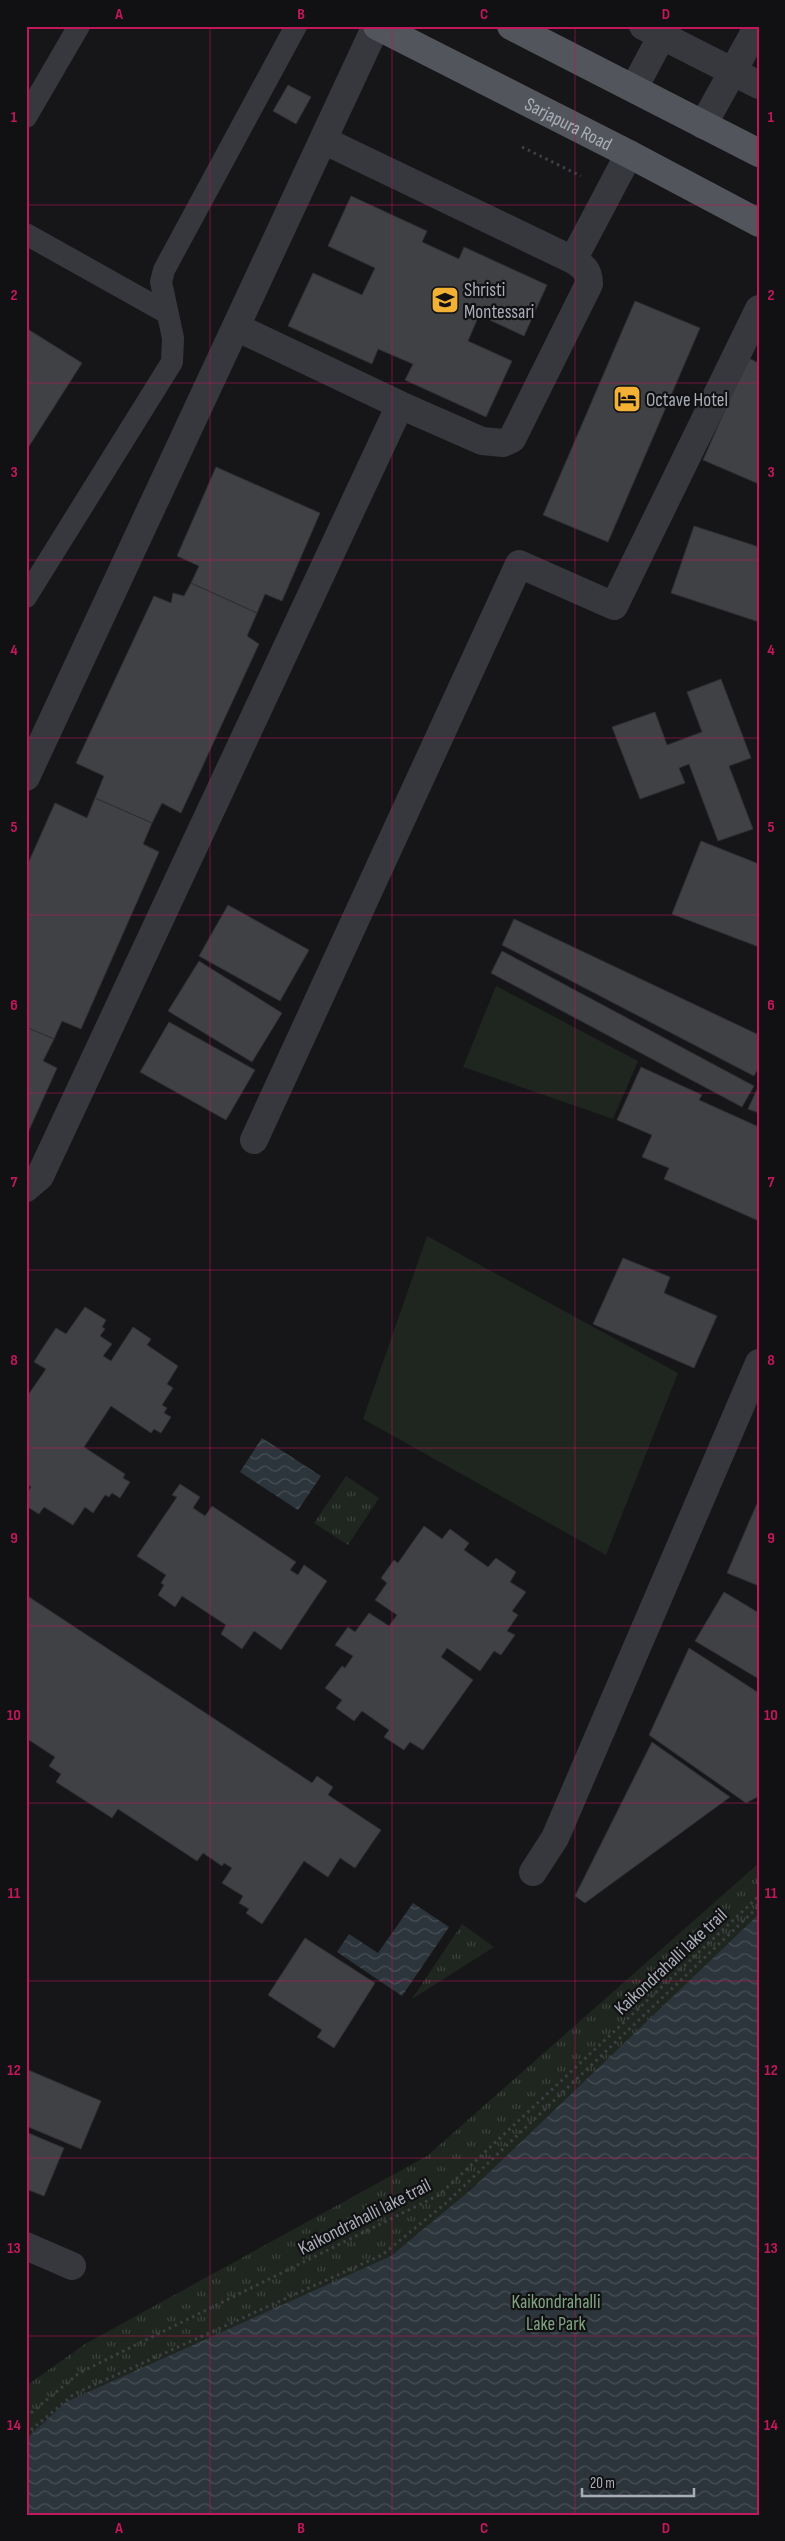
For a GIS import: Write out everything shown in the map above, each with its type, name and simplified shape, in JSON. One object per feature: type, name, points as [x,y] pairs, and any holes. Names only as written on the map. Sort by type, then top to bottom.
[{"type":"main road","name":"Sarjapura Road","points":[[377,26],[629,154],[759,223]]},
{"type":"main road","points":[[511,26],[759,153]]},
{"type":"street","points":[[26,778],[377,26]]},
{"type":"street","points":[[704,124],[758,26]]},
{"type":"street","points":[[634,88],[657,29],[759,85]]},
{"type":"street","points":[[236,327],[400,405],[482,441],[503,443],[512,439],[589,284],[589,274],[584,267],[573,260],[323,140]]},
{"type":"street","points":[[573,260],[629,154]]},
{"type":"street","points":[[254,1140],[520,564],[614,606],[759,309]]},
{"type":"street","points":[[26,1188],[40,1176],[400,405]]},
{"type":"street","points":[[533,1872],[555,1838],[759,1363]]},
{"type":"street","points":[[26,2246],[72,2266]]},
{"type":"lane","points":[[26,117],[79,26]]},
{"type":"lane","points":[[26,597],[172,362],[174,338],[161,282],[164,270],[296,26]]},
{"type":"lane","points":[[26,234],[167,313]]},
{"type":"path","points":[[522,147],[565,167]]},
{"type":"path","name":"Kaikondrahalli lake trail","points":[[26,2417],[79,2373],[439,2195],[759,1896]]},
{"type":"path","points":[[26,2434],[74,2394],[382,2255],[446,2203],[759,1906]]},
{"type":"green space","points":[[496,986],[638,1061],[613,1119],[463,1067]]},
{"type":"green space","points":[[427,1236],[678,1373],[606,1555],[363,1419]]},
{"type":"green space","points":[[346,1476],[379,1498],[348,1545],[314,1523]]},
{"type":"green space","name":"Kaikondrahalli Lake Park","points":[[759,1863],[759,2515],[26,2515],[26,2386],[85,2344],[427,2156]]},
{"type":"green space","points":[[462,1924],[494,1947],[412,1999]]},
{"type":"water","points":[[262,1438],[321,1476],[298,1510],[240,1472]]},
{"type":"water","points":[[413,1903],[449,1927],[402,1996],[337,1952],[349,1934],[378,1953]]},
{"type":"water","name":"Kaikondrahalli Lake Park","points":[[759,1914],[759,2515],[26,2515],[26,2439],[66,2402],[391,2256],[473,2188]]},
{"type":"building","points":[[288,85],[311,97],[296,124],[273,111]]},
{"type":"building","points":[[351,196],[427,231],[422,242],[459,259],[464,247],[547,285],[524,336],[479,315],[468,341],[512,361],[486,417],[405,380],[413,364],[378,349],[372,364],[288,326],[313,273],[362,295],[375,268],[328,246]]},
{"type":"building","points":[[635,301],[700,328],[608,542],[543,515]]},
{"type":"building","points":[[26,328],[82,363],[26,451]]},
{"type":"building","points":[[748,358],[759,363],[759,484],[703,460]]},
{"type":"building","points":[[216,467],[320,513],[282,601],[265,594],[257,613],[191,583],[199,566],[177,556]]},
{"type":"building","points":[[694,526],[759,547],[759,622],[671,593]]},
{"type":"building","points":[[191,583],[257,613],[247,636],[259,644],[181,813],[162,803],[152,823],[95,798],[104,776],[76,763],[154,596],[171,603],[173,593],[184,596]]},
{"type":"building","points":[[721,679],[751,758],[729,766],[753,829],[718,841],[689,764],[679,768],[685,783],[640,799],[612,727],[655,712],[667,745],[702,732],[687,692]]},
{"type":"building","points":[[95,798],[152,823],[143,844],[159,852],[81,1029],[62,1021],[54,1039],[26,1027],[26,868],[55,803],[87,818]]},
{"type":"building","points":[[701,841],[759,864],[759,947],[672,914]]},
{"type":"building","points":[[228,905],[309,950],[280,1001],[199,956]]},
{"type":"building","points":[[514,919],[759,1035],[759,1067],[754,1076],[502,945]]},
{"type":"building","points":[[502,951],[754,1086],[742,1107],[491,973]]},
{"type":"building","points":[[199,961],[282,1013],[252,1062],[168,1011]]},
{"type":"building","points":[[169,1022],[255,1070],[226,1120],[140,1072]]},
{"type":"building","points":[[26,1027],[54,1039],[43,1061],[57,1068],[26,1137]]},
{"type":"building","points":[[641,1067],[702,1095],[699,1100],[759,1127],[759,1221],[664,1179],[669,1168],[642,1157],[652,1135],[617,1120]]},
{"type":"building","points":[[759,1085],[759,1113],[748,1109]]},
{"type":"building","points":[[623,1258],[670,1277],[664,1293],[717,1316],[694,1368],[593,1324]]},
{"type":"building","points":[[85,1307],[106,1320],[102,1327],[105,1329],[100,1336],[112,1344],[103,1356],[111,1361],[133,1327],[151,1339],[147,1345],[178,1366],[167,1384],[173,1388],[162,1405],[167,1408],[164,1413],[171,1417],[161,1433],[154,1429],[151,1433],[111,1406],[84,1447],[125,1474],[123,1478],[130,1482],[120,1498],[112,1493],[109,1497],[105,1495],[93,1513],[85,1507],[73,1525],[44,1507],[39,1514],[26,1506],[26,1495],[31,1487],[26,1484],[26,1398],[46,1369],[34,1362],[42,1349],[56,1328],[66,1334]]},
{"type":"building","points":[[180,1484],[200,1497],[193,1508],[205,1516],[212,1506],[296,1562],[290,1570],[298,1575],[304,1565],[327,1581],[281,1650],[254,1631],[242,1649],[221,1634],[226,1625],[182,1596],[175,1607],[158,1595],[164,1585],[161,1583],[166,1575],[137,1556],[177,1497],[172,1495]]},
{"type":"building","points":[[759,1499],[759,1586],[727,1573]]},
{"type":"building","points":[[424,1526],[442,1539],[450,1529],[469,1543],[464,1550],[488,1567],[496,1558],[516,1572],[510,1582],[526,1592],[512,1611],[518,1615],[507,1631],[515,1635],[501,1655],[494,1651],[480,1671],[447,1648],[441,1657],[473,1680],[423,1750],[410,1742],[404,1750],[384,1737],[389,1730],[362,1711],[354,1721],[336,1708],[342,1700],[325,1688],[342,1666],[345,1668],[353,1656],[335,1645],[348,1627],[355,1632],[369,1613],[389,1626],[397,1615],[375,1600],[387,1583],[381,1578],[394,1560],[398,1563]]},
{"type":"building","points":[[724,1592],[759,1613],[759,1679],[695,1641]]},
{"type":"building","points":[[26,1595],[312,1783],[317,1776],[333,1787],[328,1795],[381,1830],[355,1868],[340,1858],[328,1877],[304,1861],[262,1924],[246,1913],[249,1909],[239,1903],[243,1896],[222,1883],[232,1868],[224,1863],[222,1866],[203,1853],[197,1861],[118,1809],[112,1818],[56,1782],[61,1774],[49,1766],[55,1757],[26,1738]]},
{"type":"building","points":[[689,1648],[759,1693],[759,1796],[746,1803],[649,1735]]},
{"type":"building","points":[[652,1742],[730,1797],[585,1903],[575,1896]]},
{"type":"building","points":[[305,1938],[375,1983],[334,2048],[317,2037],[322,2030],[268,1995]]},
{"type":"building","points":[[26,2069],[101,2101],[81,2149],[26,2126]]},
{"type":"building","points":[[26,2132],[64,2148],[44,2196],[26,2189]]},
{"type":"place","name":"Shristi Montessari","points":[[445,300]]},
{"type":"place","name":"Octave Hotel","points":[[627,399]]}]
